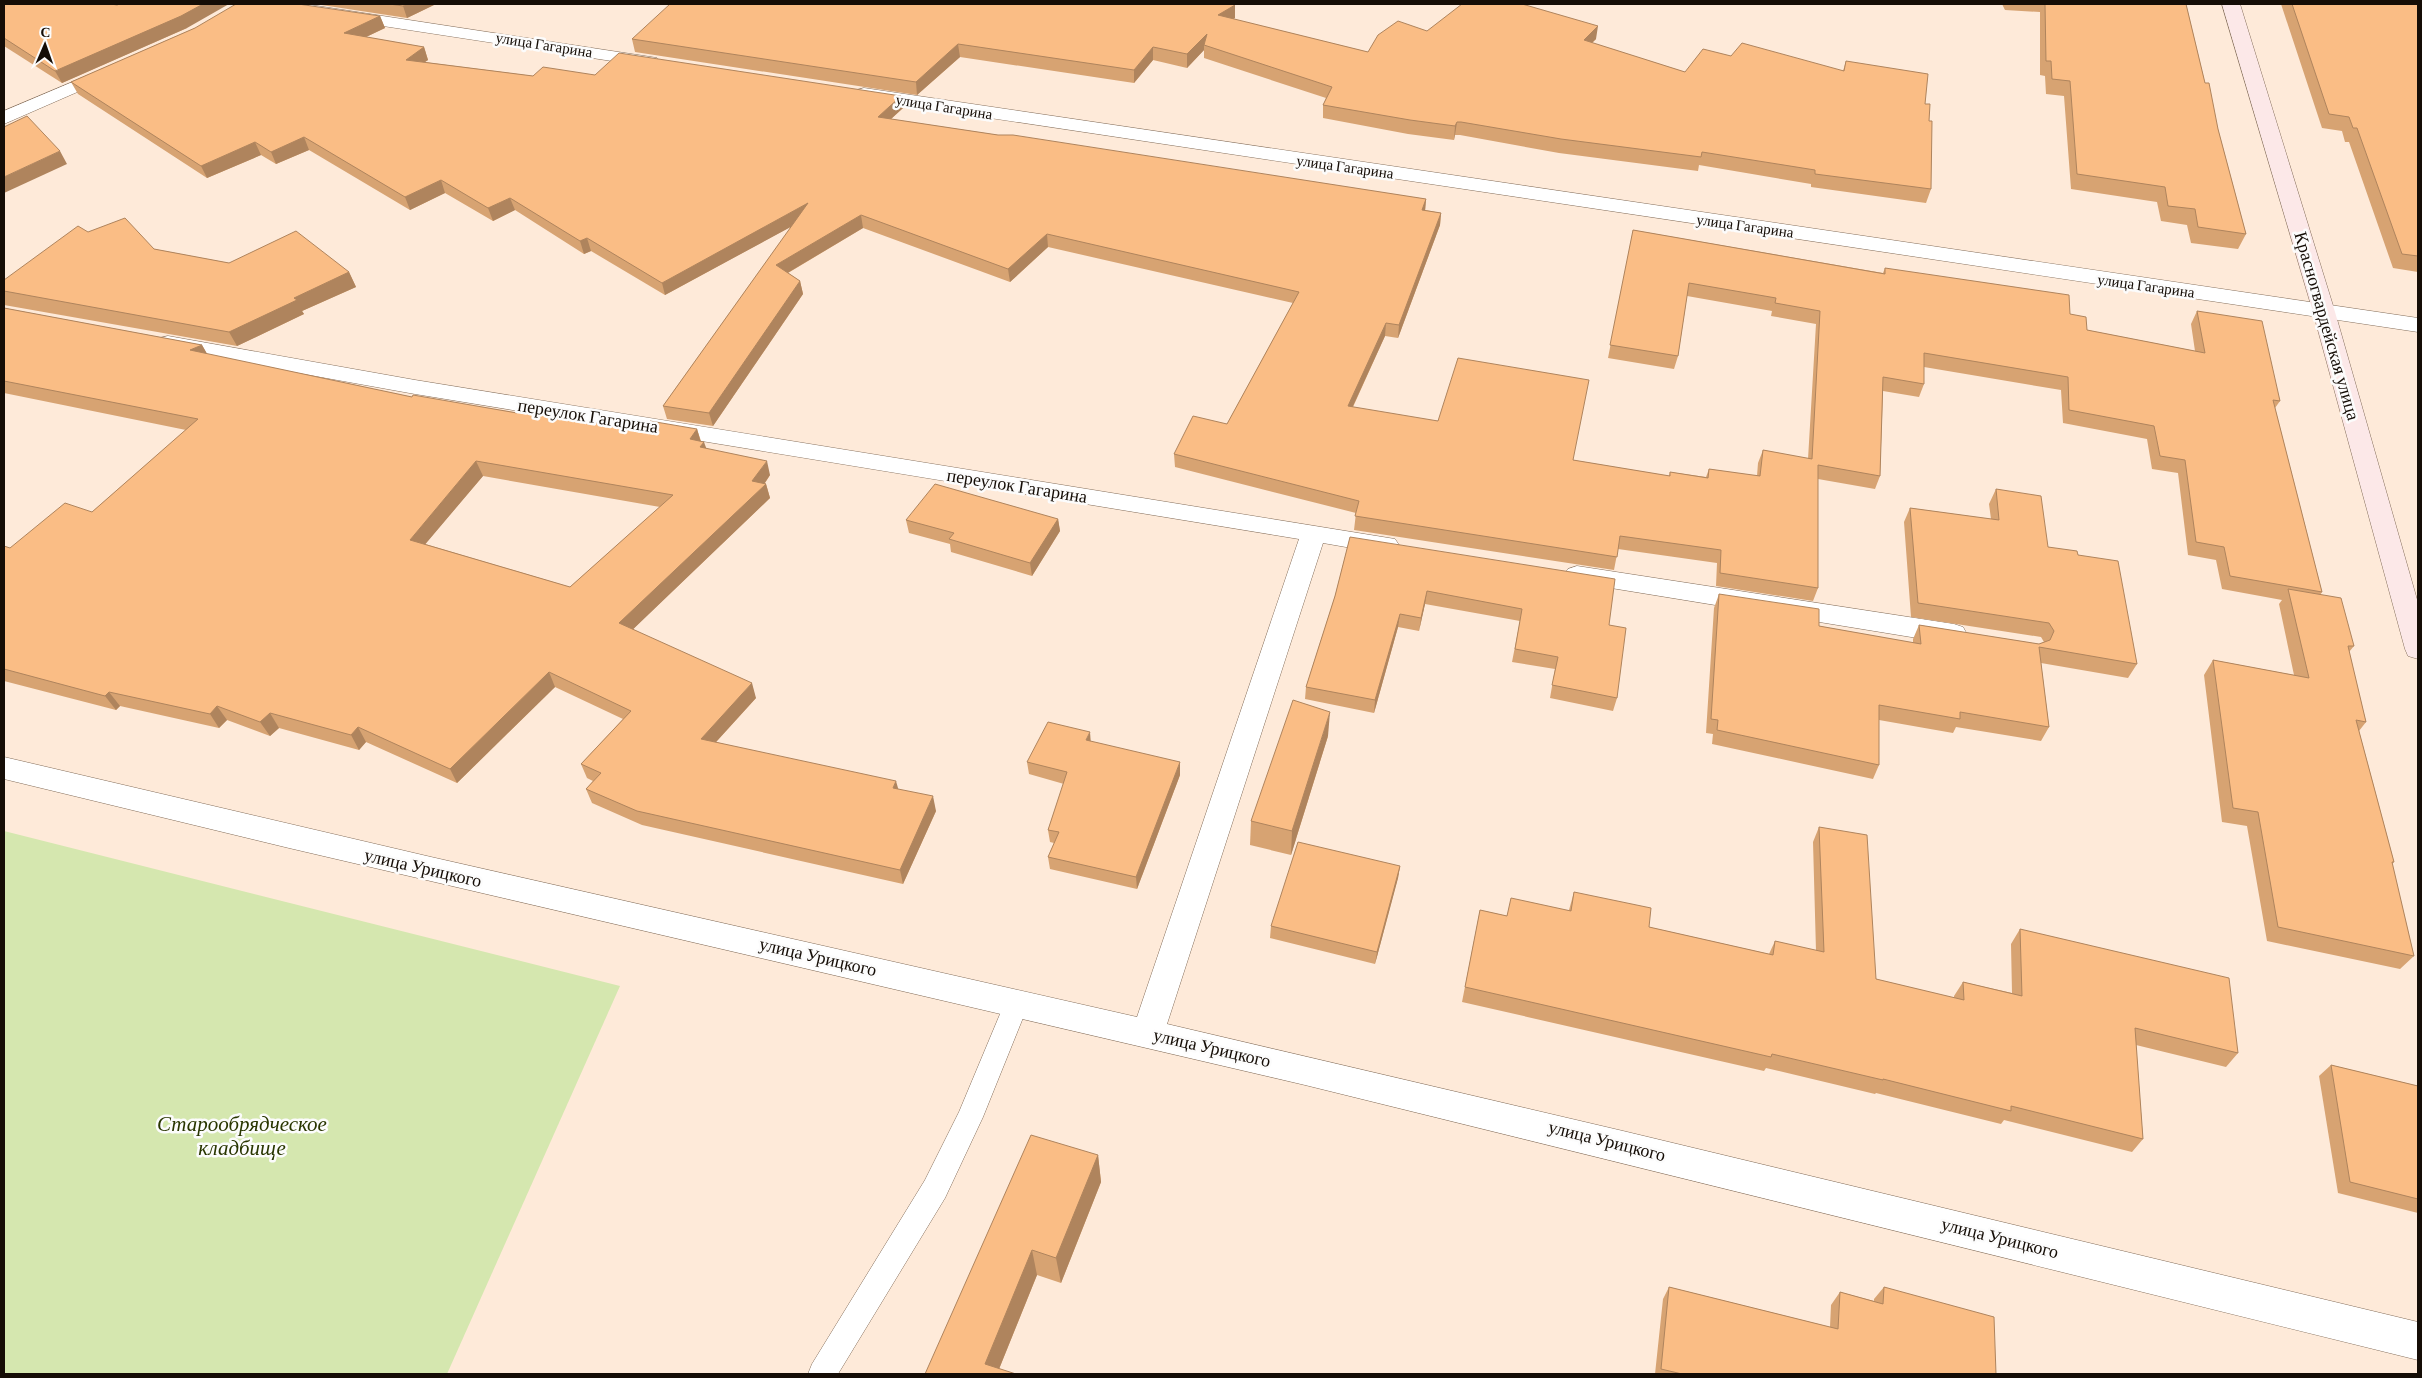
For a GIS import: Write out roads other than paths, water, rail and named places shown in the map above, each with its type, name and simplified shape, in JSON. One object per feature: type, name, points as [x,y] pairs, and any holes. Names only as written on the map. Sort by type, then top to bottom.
[{"type":"main road","name":"Красногвардейская улица","points":[[2231,4],[2324,312],[2418,649]]},
{"type":"street","name":"улица Гагарина","points":[[272,4],[674,65]]},
{"type":"street","points":[[4,118],[124,65]]},
{"type":"street","name":"улица Гагарина","points":[[850,92],[2418,325]]},
{"type":"street","name":"переулок Гагарина","points":[[151,339],[415,388],[1412,549]]},
{"type":"street","points":[[1148,1033],[1313,534]]},
{"type":"street","points":[[1559,572],[1973,637]]},
{"type":"street","name":"улица Урицкого","points":[[4,768],[412,866],[1148,1033],[1540,1125],[2418,1341]]},
{"type":"lane","points":[[822,1374],[936,1189],[970,1117],[1017,1003]]},
{"type":"park label","name":"Старообрядческое кладбище","points":[[242,1136]]}]
